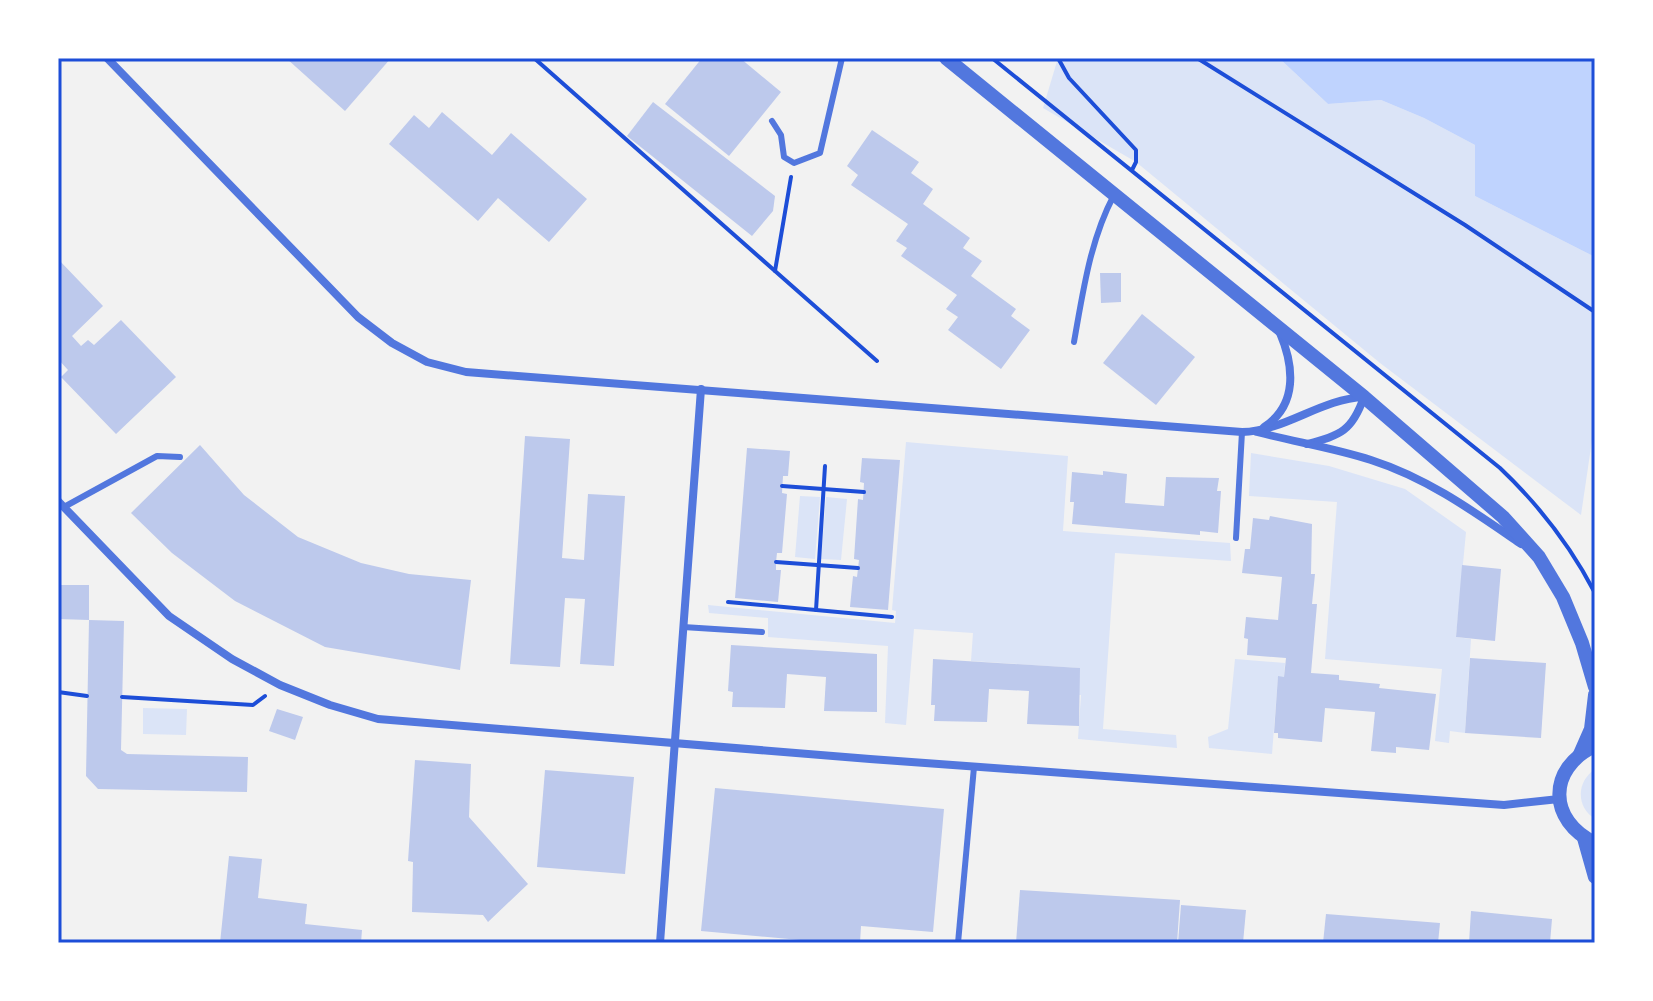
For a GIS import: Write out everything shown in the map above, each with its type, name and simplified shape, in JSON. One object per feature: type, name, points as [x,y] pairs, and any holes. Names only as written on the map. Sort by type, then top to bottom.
[{"type":"street","points":[[107,58],[358,317],[392,343],[427,362],[466,372],[1256,432],[1372,460],[1411,475],[1452,496],[1539,557]]},
{"type":"street","points":[[946,58],[1479,494],[1539,557],[1574,621],[1595,687]]},
{"type":"street","points":[[1256,432],[1282,412],[1289,393],[1290,363],[1279,329]]},
{"type":"street","points":[[660,943],[701,389]]},
{"type":"street","points":[[1256,432],[1286,424],[1333,401],[1364,397]]},
{"type":"street","points":[[1307,444],[1345,431],[1357,417],[1364,397]]},
{"type":"street","points":[[60,507],[169,616],[232,659],[280,685],[330,705],[378,719],[974,767],[1504,805],[1559,799]]},
{"type":"street","points":[[1595,695],[1591,729],[1580,754],[1564,774],[1559,799],[1567,822],[1590,841],[1595,877]]},
{"type":"street","points":[[1580,754],[1595,746]]},
{"type":"lane","points":[[772,121],[781,135],[784,157],[794,163],[820,153],[842,58]]},
{"type":"lane","points":[[1074,342],[1089,260],[1104,213],[1114,195]]},
{"type":"lane","points":[[1236,538],[1242,432]]},
{"type":"lane","points":[[60,507],[157,456],[180,457]]},
{"type":"lane","points":[[683,627],[762,632]]},
{"type":"lane","points":[[958,943],[974,767]]},
{"type":"path","points":[[534,58],[877,361]]},
{"type":"path","points":[[992,58],[1500,468],[1525,492],[1568,545],[1595,593]]},
{"type":"path","points":[[1058,58],[1069,78],[1136,150],[1132,170]]},
{"type":"path","points":[[1197,58],[1465,225],[1595,312]]},
{"type":"path","points":[[775,271],[794,163]]},
{"type":"path","points":[[816,610],[825,466]]},
{"type":"path","points":[[782,486],[864,492]]},
{"type":"path","points":[[776,562],[858,568]]},
{"type":"path","points":[[728,602],[892,617]]},
{"type":"path","points":[[122,697],[253,705],[280,685]]},
{"type":"path","points":[[58,692],[87,696]]},
{"type":"shaded area","points":[[1058,58],[1279,58],[1328,104],[1381,100],[1475,145],[1475,196],[1595,257],[1595,420],[1581,515],[1380,363],[1136,162],[1043,108]]},
{"type":"shaded area","points":[[906,442],[1068,456],[1063,531],[1230,543],[1231,561],[1115,553],[1103,729],[1176,735],[1177,748],[1078,739],[1079,668],[971,661],[973,633],[914,629],[906,725],[885,723],[888,646],[768,637],[768,618],[709,613],[708,605],[895,623],[896,611],[892,610]]},
{"type":"shaded area","points":[[1251,453],[1329,466],[1405,489],[1466,532],[1456,637],[1471,639],[1465,733],[1450,731],[1449,743],[1435,741],[1442,669],[1325,659],[1337,502],[1249,496]]},
{"type":"shaded area","points":[[800,496],[820,497],[815,559],[795,557]]},
{"type":"shaded area","points":[[826,497],[847,499],[841,560],[821,559]]},
{"type":"shaded area","points":[[1235,659],[1285,663],[1284,677],[1278,677],[1272,754],[1209,748],[1208,737],[1228,729]]},
{"type":"shaded area","points":[[143,708],[187,709],[186,735],[143,734]]},
{"type":"shaded area","points":[[1595,769],[1595,819],[1584,808],[1581,794],[1584,781]]},
{"type":"water","points":[[1279,58],[1595,58],[1595,257],[1475,196],[1475,145],[1381,100],[1328,104]]},
{"type":"building","points":[[286,58],[391,58],[345,111]]},
{"type":"building","points":[[702,58],[740,58],[781,92],[729,156],[665,104]]},
{"type":"building","points":[[653,102],[775,196],[773,211],[752,236],[627,136]]},
{"type":"building","points":[[442,112],[492,155],[511,133],[587,199],[549,242],[498,198],[478,221],[389,144],[414,115],[429,128]]},
{"type":"building","points":[[872,130],[919,162],[911,173],[933,189],[923,204],[970,238],[963,248],[982,261],[971,276],[1016,309],[1011,316],[1030,330],[1001,369],[948,330],[958,317],[946,309],[957,295],[901,256],[907,248],[896,241],[908,224],[851,185],[858,175],[847,166]]},
{"type":"building","points":[[58,259],[103,306],[72,336],[81,346],[88,340],[94,345],[121,320],[176,377],[116,434],[61,377],[68,370],[58,359]]},
{"type":"building","points":[[1100,273],[1121,273],[1121,302],[1101,303]]},
{"type":"building","points":[[1142,314],[1195,357],[1156,405],[1103,363]]},
{"type":"building","points":[[525,436],[570,439],[562,558],[584,560],[588,494],[625,496],[614,666],[580,664],[585,599],[565,598],[560,667],[510,664]]},
{"type":"building","points":[[200,445],[244,495],[298,537],[361,563],[409,574],[471,580],[460,670],[325,647],[235,601],[172,553],[131,513]]},
{"type":"building","points":[[747,448],[790,451],[788,476],[783,476],[782,493],[787,494],[782,553],[777,553],[776,562],[776,570],[781,570],[778,602],[735,598]]},
{"type":"building","points":[[862,458],[900,460],[888,610],[850,607],[853,576],[857,577],[859,560],[854,559],[858,499],[863,500],[864,483],[860,482]]},
{"type":"building","points":[[1103,471],[1127,474],[1125,503],[1164,506],[1166,477],[1219,478],[1218,533],[1200,531],[1200,535],[1072,524],[1072,472],[1103,475]]},
{"type":"building","points":[[1270,516],[1312,524],[1311,574],[1315,574],[1312,604],[1317,604],[1311,673],[1339,675],[1339,680],[1380,684],[1379,688],[1436,694],[1429,750],[1396,747],[1396,753],[1371,751],[1375,712],[1325,708],[1322,742],[1278,738],[1278,733],[1274,733],[1278,676],[1284,677],[1286,658],[1247,655],[1248,639],[1244,638],[1246,617],[1278,620],[1282,577],[1242,573],[1245,549],[1250,549],[1253,518],[1269,520]]},
{"type":"building","points":[[1462,565],[1501,569],[1495,641],[1456,637]]},
{"type":"building","points":[[58,585],[89,585],[89,620],[58,619]]},
{"type":"building","points":[[89,620],[124,621],[121,750],[127,754],[248,757],[247,792],[98,789],[86,776]]},
{"type":"building","points":[[731,645],[877,654],[877,712],[824,711],[826,677],[787,674],[785,708],[732,707],[733,692],[728,691]]},
{"type":"building","points":[[1470,658],[1546,663],[1541,738],[1465,733]]},
{"type":"building","points":[[933,659],[1080,668],[1079,726],[1027,724],[1029,691],[989,689],[987,722],[934,721],[935,705],[931,705]]},
{"type":"building","points":[[277,709],[303,717],[295,740],[269,731]]},
{"type":"building","points":[[415,760],[471,764],[469,817],[528,884],[488,922],[483,915],[412,912],[413,862],[408,861]]},
{"type":"building","points":[[545,770],[634,777],[625,874],[537,867]]},
{"type":"building","points":[[715,788],[944,809],[933,932],[861,926],[860,943],[833,943],[701,931]]},
{"type":"building","points":[[229,856],[262,859],[258,898],[307,904],[305,924],[362,930],[361,943],[220,943]]},
{"type":"building","points":[[1020,890],[1180,900],[1177,943],[1016,943]]},
{"type":"building","points":[[1181,905],[1246,910],[1243,943],[1178,943]]},
{"type":"building","points":[[1471,911],[1552,919],[1550,943],[1469,943]]},
{"type":"building","points":[[1326,914],[1440,923],[1438,943],[1323,943]]}]
